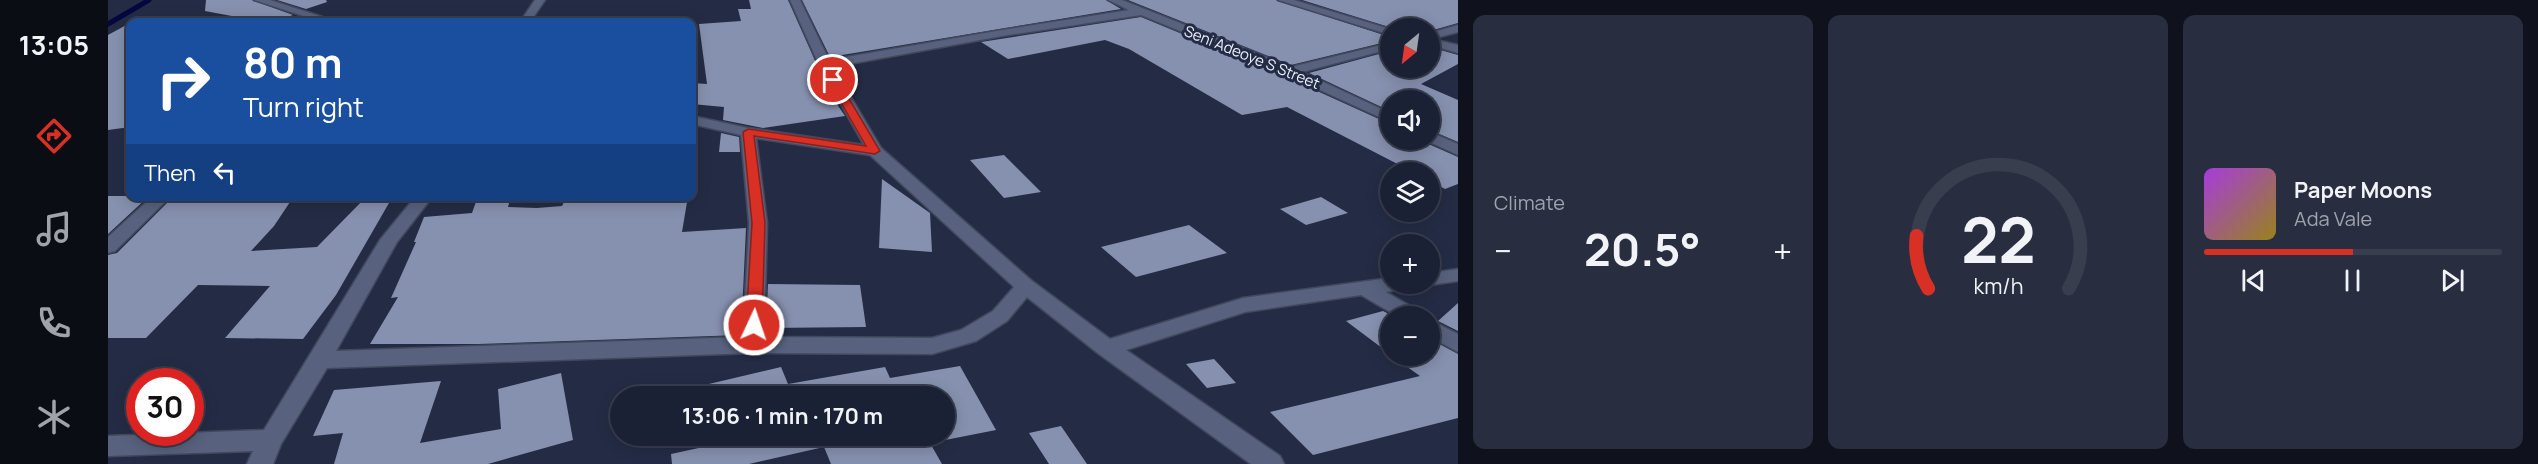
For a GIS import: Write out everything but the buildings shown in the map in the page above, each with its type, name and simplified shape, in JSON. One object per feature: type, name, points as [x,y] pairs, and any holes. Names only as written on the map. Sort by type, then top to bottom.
[{"type":"street","points":[[259,0],[319,18]]},
{"type":"street","points":[[528,18],[540,0]]},
{"type":"street","points":[[795,0],[825,65],[875,151],[1025,286],[1107,348],[1271,464]]},
{"type":"street","name":"Seni Adeoye S Street","points":[[1113,0],[1290,71],[1380,113]]},
{"type":"street","points":[[1283,0],[1380,29]]},
{"type":"street","points":[[825,65],[1002,33],[1140,12]]},
{"type":"street","points":[[1440,33],[1458,28]]},
{"type":"street","points":[[1440,45],[1458,50]]},
{"type":"street","points":[[1290,71],[1380,48]]},
{"type":"street","points":[[696,121],[748,132],[875,151]]},
{"type":"street","points":[[748,132],[758,223],[753,345]]},
{"type":"street","points":[[1440,141],[1458,150]]},
{"type":"street","points":[[108,247],[158,201]]},
{"type":"street","points":[[260,464],[271,440],[321,360],[388,240],[421,201]]},
{"type":"street","points":[[1440,278],[1458,275]]},
{"type":"street","points":[[321,360],[753,345],[932,346],[968,336],[1000,316],[1025,286]]},
{"type":"street","points":[[1107,348],[1243,305],[1380,286]]},
{"type":"street","points":[[1364,288],[1395,306]]},
{"type":"street","points":[[1440,333],[1458,344]]},
{"type":"street","points":[[108,446],[271,440]]},
{"type":"waterway","points":[[108,24],[149,0]]},
{"type":"route","points":[[754,325],[758,223],[748,132],[875,151],[833,80]]}]
